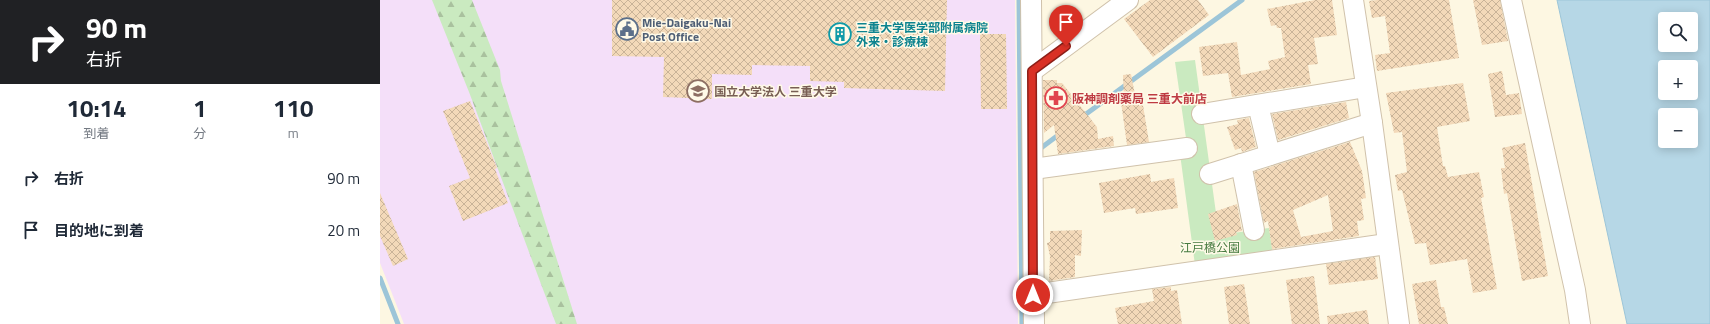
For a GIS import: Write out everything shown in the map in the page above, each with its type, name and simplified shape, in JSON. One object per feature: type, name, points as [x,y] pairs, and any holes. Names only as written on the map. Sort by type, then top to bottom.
[{"type":"street","points":[[1031,0],[1034,324]]},
{"type":"street","points":[[1032,71],[1128,0]]},
{"type":"street","points":[[1353,0],[1372,123],[1387,244],[1399,324]]},
{"type":"street","points":[[1511,0],[1575,290],[1580,324]]},
{"type":"street","points":[[1202,114],[1366,87]]},
{"type":"street","points":[[1258,105],[1270,155]]},
{"type":"street","points":[[1210,174],[1372,123]]},
{"type":"street","points":[[1033,169],[1187,148]]},
{"type":"street","points":[[1241,164],[1254,230]]},
{"type":"street","points":[[1033,295],[1387,244]]},
{"type":"shaded area","name":"国立大学法人 三重大学","points":[[380,0],[1015,0],[1018,324],[404,324],[380,263]]},
{"type":"green space","points":[[432,0],[472,0],[500,70],[501,81],[577,324],[556,324],[469,92]]},
{"type":"green space","name":"江戸橋公園","points":[[1195,60],[1219,235],[1269,228],[1273,254],[1195,265],[1180,154],[1188,152],[1175,62]]},
{"type":"water","points":[[1557,0],[1710,0],[1710,324],[1627,324]]},
{"type":"building","name":"三重大学医学部附属病院 外来・診療棟","points":[[612,0],[947,0],[945,91],[844,88],[844,82],[810,81],[810,66],[752,65],[752,75],[712,74],[712,99],[663,97],[664,57],[612,56]]},
{"type":"building","points":[[1150,0],[1198,0],[1209,15],[1153,57],[1124,19]]},
{"type":"building","points":[[1315,0],[1332,0],[1337,35],[1314,38],[1318,64],[1308,65],[1311,84],[1232,97],[1228,73],[1203,76],[1199,47],[1237,42],[1241,75],[1270,69],[1268,61],[1285,57],[1281,28],[1277,28],[1276,25],[1271,26],[1267,9]]},
{"type":"building","points":[[1449,0],[1459,58],[1377,71],[1375,55],[1390,53],[1385,16],[1372,18],[1369,1]]},
{"type":"building","points":[[1473,0],[1500,0],[1508,41],[1482,45]]},
{"type":"building","points":[[980,34],[1006,34],[1007,109],[981,109]]},
{"type":"building","points":[[1502,71],[1506,95],[1519,93],[1522,114],[1495,117],[1488,74]]},
{"type":"building","points":[[1131,74],[1136,100],[1142,99],[1149,142],[1127,145],[1121,102],[1124,102],[1123,75]]},
{"type":"building","points":[[1043,80],[1057,80],[1057,83],[1062,83],[1097,127],[1098,139],[1113,136],[1114,146],[1058,154],[1054,125],[1044,133]]},
{"type":"building","points":[[1463,83],[1470,121],[1437,127],[1443,166],[1445,166],[1448,177],[1479,172],[1484,197],[1481,198],[1497,289],[1473,293],[1467,259],[1430,265],[1426,243],[1415,244],[1402,190],[1398,191],[1395,175],[1407,172],[1402,132],[1394,133],[1386,93]]},
{"type":"building","points":[[470,101],[497,168],[495,169],[508,203],[463,221],[449,186],[470,178],[443,111]]},
{"type":"building","points":[[1346,102],[1349,118],[1278,140],[1272,114]]},
{"type":"building","points":[[1249,118],[1256,147],[1242,152],[1241,148],[1235,150],[1227,127],[1238,124],[1237,120]]},
{"type":"building","points":[[1350,142],[1362,171],[1366,198],[1361,199],[1364,220],[1357,221],[1359,236],[1272,249],[1268,221],[1264,223],[1254,172]],"holes":[[[1328,195],[1333,231],[1301,237],[1293,210]]]},
{"type":"building","points":[[1525,143],[1548,276],[1522,281],[1507,193],[1504,194],[1501,168],[1505,168],[1502,148]]},
{"type":"building","points":[[1150,174],[1151,182],[1174,178],[1178,208],[1136,214],[1135,208],[1104,213],[1099,183]]},
{"type":"building","points":[[380,193],[408,259],[393,266],[380,236]]},
{"type":"building","points":[[1237,204],[1242,231],[1236,232],[1237,235],[1215,241],[1208,214]]},
{"type":"building","points":[[1082,230],[1081,256],[1075,255],[1075,277],[1049,281],[1050,256],[1047,243],[1050,242],[1050,231]]},
{"type":"building","points":[[1375,257],[1378,279],[1329,285],[1326,264]]},
{"type":"building","points":[[1314,276],[1320,324],[1292,324],[1286,280]]},
{"type":"building","points":[[1436,280],[1441,307],[1444,307],[1448,324],[1419,324],[1412,284]]},
{"type":"building","points":[[1244,284],[1250,324],[1229,324],[1224,287]]},
{"type":"building","points":[[1171,287],[1171,291],[1177,290],[1182,324],[1118,324],[1115,308],[1154,301],[1152,289]]},
{"type":"building","points":[[1367,310],[1369,324],[1328,324],[1327,316]]},
{"type":"waterway","points":[[1019,0],[1022,324]]},
{"type":"waterway","points":[[1082,117],[1242,0]]},
{"type":"waterway","points":[[1041,148],[1061,133]]},
{"type":"waterway","points":[[380,278],[398,324]]},
{"type":"place","name":"Mie-Daigaku-Nai Post Office","points":[[627,29]]},
{"type":"place","name":"三重大学医学部附属病院 外来・診療棟","points":[[840,34]]},
{"type":"place","name":"国立大学法人 三重大学","points":[[698,91]]},
{"type":"place","name":"阪神調剤薬局 三重大前店","points":[[1056,98]]},
{"type":"route","points":[[1033,295],[1032,71],[1066,46]]}]
